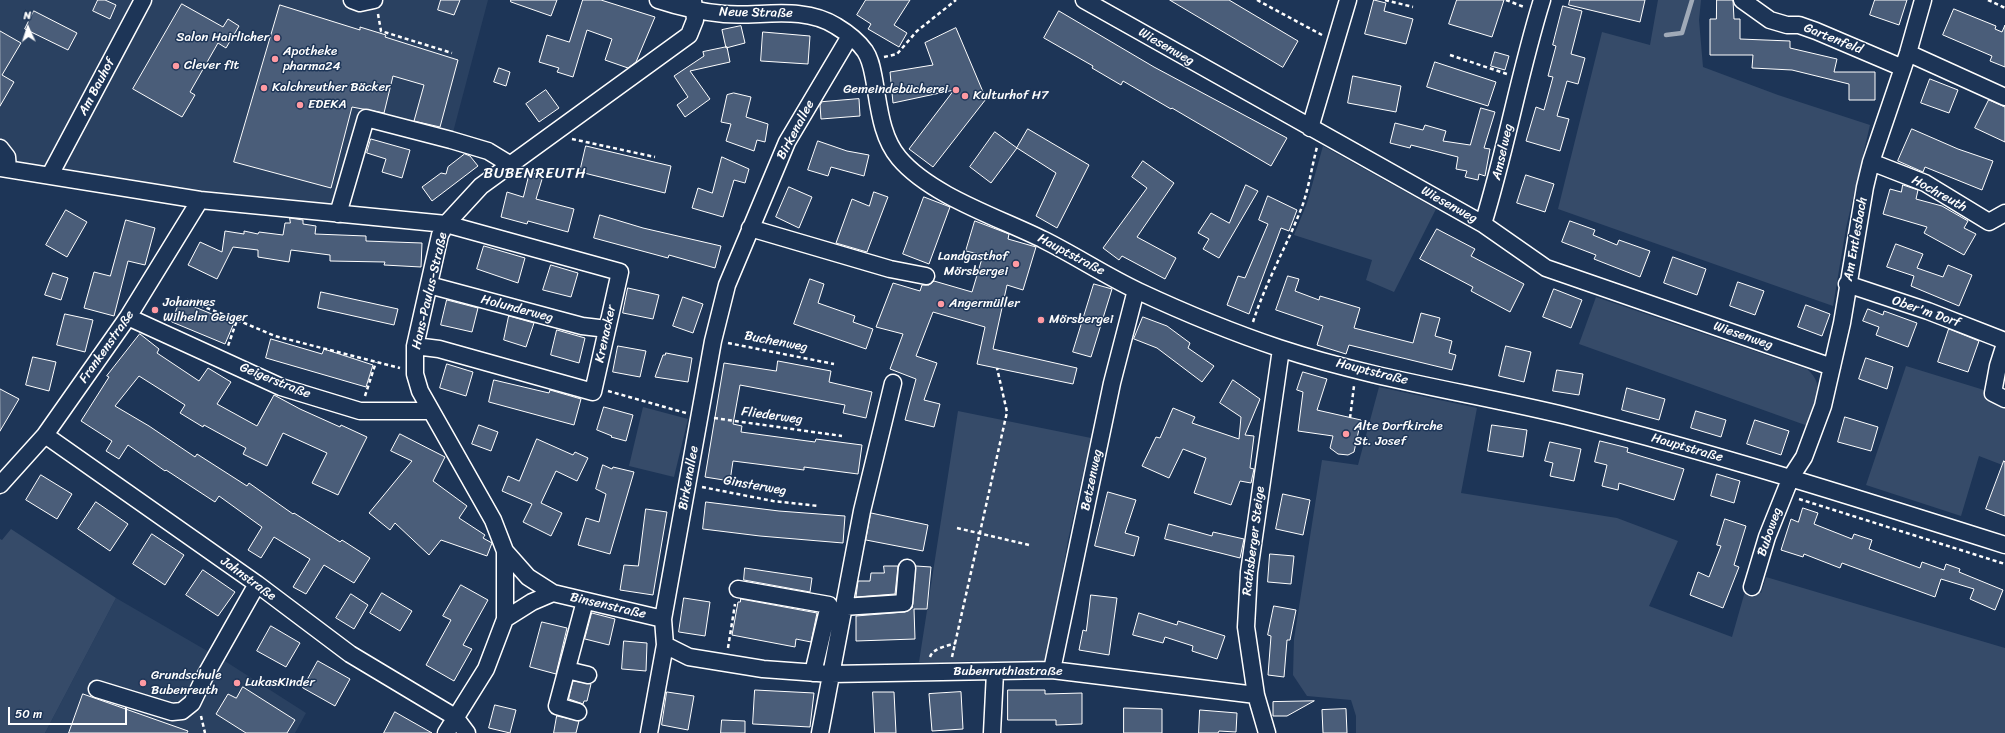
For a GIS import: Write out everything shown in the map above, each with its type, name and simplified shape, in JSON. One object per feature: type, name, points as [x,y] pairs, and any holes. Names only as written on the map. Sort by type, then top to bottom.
[{"type":"street","name":"Am Bauhof","points":[[50,175],[143,0]]},
{"type":"street","points":[[352,0],[375,4]]},
{"type":"street","name":"Neue Straße","points":[[658,0],[694,5],[724,14],[804,14],[824,20],[850,36]]},
{"type":"street","name":"Wiesenweg","points":[[1084,0],[1483,224],[1546,268],[1832,367]]},
{"type":"street","points":[[1315,130],[1335,43],[1348,0]]},
{"type":"street","name":"Gartenfeld","points":[[1742,0],[1770,20],[1787,25],[1799,25],[1816,31],[1903,68]]},
{"type":"street","name":"Am Entlesbach","points":[[1788,484],[1804,458],[1823,406],[1842,324],[1847,284],[1871,162],[1908,53],[1923,0]]},
{"type":"street","name":"Hans-Paulus-Straße","points":[[505,551],[493,520],[430,411],[420,391],[415,372],[415,346],[440,235],[446,224],[481,186],[689,35],[694,20],[694,5]]},
{"type":"street","name":"Amselweg","points":[[1483,224],[1495,184],[1520,79],[1540,6]]},
{"type":"street","name":"Hauptstraße","points":[[850,36],[865,51],[871,63],[882,124],[890,143],[900,159],[922,178],[966,203],[1063,250],[1136,290],[1248,337],[1281,349],[1371,373],[1565,416],[1788,484],[2005,545]]},
{"type":"street","name":"Birkenallee","points":[[649,733],[665,645],[663,619],[713,341],[727,285],[787,142],[850,36]]},
{"type":"street","points":[[1908,53],[2005,97]]},
{"type":"street","points":[[338,214],[366,118],[488,151],[511,165]]},
{"type":"street","points":[[0,148],[7,158],[4,168],[200,200],[446,224]]},
{"type":"street","name":"Hochreuth","points":[[1871,162],[1925,183],[1989,222],[2005,214]]},
{"type":"street","name":"Frankenstraße","points":[[0,485],[45,435],[128,317],[200,200]]},
{"type":"street","name":"Krenacker","points":[[446,224],[620,272],[594,387]]},
{"type":"street","points":[[750,228],[890,269],[926,276]]},
{"type":"street","name":"Ober'm Dorf","points":[[1847,284],[1928,311],[2005,342],[1998,366],[1993,393],[2005,399]]},
{"type":"street","name":"Holunderweg","points":[[429,285],[582,326],[607,329]]},
{"type":"street","name":"Betzenweg","points":[[1052,670],[1112,383],[1136,290]]},
{"type":"street","name":"Geigerstraße","points":[[128,317],[282,387],[360,411],[430,411]]},
{"type":"street","points":[[415,346],[439,349],[593,392],[594,387]]},
{"type":"street","name":"Rathsberger Steige","points":[[1267,733],[1256,695],[1246,627],[1248,572],[1281,349]]},
{"type":"street","points":[[820,733],[862,511],[893,383]]},
{"type":"street","name":"Jahnstraße","points":[[45,435],[257,584],[350,654],[455,717]]},
{"type":"street","name":"Buboweg","points":[[1752,587],[1767,537],[1788,484]]},
{"type":"street","points":[[446,733],[486,669],[505,619],[505,551]]},
{"type":"street","name":"Binsenstraße","points":[[505,551],[528,577],[553,593],[663,619]]},
{"type":"street","points":[[843,607],[904,603],[908,568]]},
{"type":"street","points":[[98,689],[172,712],[182,711],[192,703],[205,676],[257,584]]},
{"type":"street","points":[[738,590],[829,605],[814,673]]},
{"type":"street","name":"Binsenstraße","points":[[505,619],[532,602],[553,593]]},
{"type":"street","points":[[578,712],[557,706],[585,601]]},
{"type":"street","name":"Bubenruthiastraße","points":[[665,645],[689,657],[763,669],[831,674],[1052,670],[1256,695]]},
{"type":"street","points":[[567,670],[588,675]]},
{"type":"street","points":[[992,733],[995,672]]},
{"type":"street","points":[[455,717],[467,733]]},
{"type":"path","points":[[871,63],[884,56],[897,54],[917,31],[956,0]]},
{"type":"path","points":[[1257,0],[1335,43]]},
{"type":"path","points":[[1385,0],[1413,7]]},
{"type":"path","points":[[1506,0],[1540,6]]},
{"type":"path","points":[[1988,0],[2005,8]]},
{"type":"path","points":[[375,4],[381,30],[452,53]]},
{"type":"path","points":[[1450,55],[1520,79]]},
{"type":"path","points":[[1248,337],[1262,294],[1277,264],[1303,202],[1315,130]]},
{"type":"path","points":[[552,134],[655,157]]},
{"type":"path","points":[[187,300],[275,336],[415,372]]},
{"type":"path","points":[[224,360],[237,320]]},
{"type":"path","name":"Buchenweg","points":[[713,341],[834,364]]},
{"type":"path","points":[[360,411],[376,362]]},
{"type":"path","points":[[949,672],[1007,412],[998,368]]},
{"type":"path","name":"Fliederweg","points":[[594,387],[700,417],[842,436]]},
{"type":"path","points":[[1350,418],[1353,393]]},
{"type":"path","name":"Ginsterweg","points":[[688,484],[773,501],[818,506]]},
{"type":"path","points":[[1788,484],[1790,496],[2005,564]]},
{"type":"path","points":[[957,528],[1029,545]]},
{"type":"path","points":[[725,663],[738,590]]},
{"type":"path","points":[[923,672],[931,653],[942,647],[956,643]]},
{"type":"shaded area","points":[[0,0],[488,0],[451,140],[366,118],[338,214],[0,177]]},
{"type":"shaded area","points":[[1658,0],[1701,0],[1699,20],[1703,67],[1778,95],[1870,125],[1846,228],[1833,306],[1558,209],[1602,32],[1650,45]]},
{"type":"shaded area","points":[[1323,146],[1436,209],[1394,292],[1366,280],[1372,260],[1294,235],[1307,203]]},
{"type":"shaded area","points":[[1596,297],[1807,369],[1817,382],[1818,389],[1818,396],[1808,426],[1579,344]]},
{"type":"shaded area","points":[[1906,366],[1984,390],[1986,400],[2005,408],[2005,466],[1979,456],[1961,516],[1866,485]]},
{"type":"shaded area","points":[[1379,387],[1477,408],[1461,493],[1617,518],[1678,541],[1649,606],[1732,637],[1746,588],[1761,593],[1766,577],[2005,648],[2005,733],[1356,733],[1356,716],[1351,700],[1307,696],[1293,675],[1294,639],[1322,460],[1358,465]]},
{"type":"shaded area","points":[[643,407],[688,419],[674,477],[629,466]]},
{"type":"shaded area","points":[[958,411],[1091,438],[1068,540],[1047,661],[919,662]]},
{"type":"shaded area","points":[[11,529],[116,598],[45,733],[0,733],[0,539],[2,540]]},
{"type":"shaded area","name":"Grundschule Bubenreuth","points":[[116,598],[228,663],[306,713],[295,733],[45,733]]},
{"type":"building","points":[[98,0],[105,0],[116,5],[110,19],[93,11]]},
{"type":"building","points":[[441,0],[460,0],[454,15],[438,10]]},
{"type":"building","points":[[511,0],[557,0],[551,16],[511,2]]},
{"type":"building","points":[[583,0],[601,0],[655,17],[636,62],[628,68],[605,60],[612,39],[587,30],[573,77],[557,72],[559,68],[539,62],[547,35],[569,42]]},
{"type":"building","points":[[866,0],[910,0],[894,25],[907,33],[899,47],[868,29],[871,24],[857,15]]},
{"type":"building","points":[[1170,0],[1229,0],[1298,41],[1283,67]]},
{"type":"building","points":[[1374,0],[1386,3],[1384,11],[1413,19],[1406,44],[1365,34]]},
{"type":"building","points":[[1457,0],[1504,0],[1492,37],[1449,24]]},
{"type":"building","points":[[1570,0],[1645,0],[1640,22],[1569,5]]},
{"type":"building","points":[[1717,0],[1733,0],[1734,19],[1740,19],[1740,39],[1790,41],[1790,48],[1837,59],[1834,72],[1875,72],[1875,100],[1849,100],[1849,84],[1792,70],[1752,68],[1753,55],[1710,55],[1710,19],[1716,19]]},
{"type":"building","points":[[1875,0],[1907,0],[1899,25],[1870,15]]},
{"type":"building","name":"Clever fit","points":[[182,4],[223,27],[228,19],[239,26],[226,48],[218,43],[190,92],[195,95],[182,117],[133,89]]},
{"type":"building","points":[[280,5],[360,30],[360,27],[386,35],[385,37],[458,60],[440,127],[414,121],[424,85],[393,76],[384,113],[352,107],[331,188],[234,162]]},
{"type":"building","points":[[1563,6],[1582,11],[1571,54],[1585,58],[1578,84],[1567,81],[1557,116],[1569,119],[1560,151],[1526,141],[1536,107],[1544,110],[1553,77],[1548,76],[1556,46],[1553,45]]},
{"type":"building","points":[[1954,9],[1996,26],[1995,29],[2002,32],[2005,25],[2005,67],[1990,61],[1992,56],[1943,35]]},
{"type":"building","points":[[34,11],[77,33],[68,50],[25,29]]},
{"type":"building","points":[[1059,11],[1154,67],[1287,138],[1271,166],[1123,81],[1121,85],[1092,68],[1093,66],[1044,38]]},
{"type":"building","points":[[741,26],[745,43],[726,48],[722,30]]},
{"type":"building","name":"Kulturhof H7","points":[[956,28],[986,99],[933,167],[909,149],[954,90],[893,103],[890,72],[933,65],[925,43]]},
{"type":"building","points":[[0,31],[21,43],[2,75],[14,82],[0,106]]},
{"type":"building","points":[[763,32],[810,36],[808,64],[761,61]]},
{"type":"building","points":[[727,47],[730,62],[690,71],[710,99],[685,117],[677,105],[688,97],[674,76],[704,56],[703,52]]},
{"type":"building","points":[[1495,52],[1509,56],[1505,70],[1491,66]]},
{"type":"building","points":[[1435,62],[1496,82],[1488,106],[1427,87]]},
{"type":"building","points":[[499,68],[510,72],[506,86],[494,82]]},
{"type":"building","points":[[1353,76],[1401,86],[1396,112],[1348,103]]},
{"type":"building","points":[[1930,79],[1958,90],[1949,113],[1921,103]]},
{"type":"building","points":[[546,90],[559,108],[539,122],[526,104]]},
{"type":"building","points":[[734,93],[751,97],[746,117],[768,124],[765,142],[757,140],[754,151],[726,141],[731,124],[721,122],[727,95]]},
{"type":"building","points":[[859,99],[860,116],[821,119],[820,105],[822,102]]},
{"type":"building","points":[[1989,100],[2005,107],[2005,142],[1975,128]]},
{"type":"building","points":[[1481,108],[1495,112],[1484,148],[1490,149],[1485,176],[1479,174],[1478,180],[1465,177],[1467,171],[1456,169],[1458,157],[1411,145],[1410,148],[1390,143],[1395,123],[1423,130],[1425,125],[1446,131],[1443,141],[1470,145]]},
{"type":"building","points":[[1028,129],[1089,165],[1057,228],[1036,216],[1056,173],[1017,148]]},
{"type":"building","points":[[1912,129],[1958,149],[1993,161],[1982,190],[1925,167],[1923,172],[1898,161]]},
{"type":"building","points":[[995,132],[1017,148],[991,183],[970,167]]},
{"type":"building","points":[[371,139],[410,150],[402,178],[382,172],[386,159],[367,153]]},
{"type":"building","points":[[818,141],[847,151],[869,155],[864,176],[831,167],[828,176],[808,170]]},
{"type":"building","points":[[586,146],[671,166],[665,193],[580,172]]},
{"type":"building","points":[[465,154],[470,156],[478,166],[432,201],[422,187],[441,173],[446,174],[448,167]]},
{"type":"building","points":[[722,157],[749,169],[745,183],[734,180],[723,217],[692,208],[698,188],[712,193]]},
{"type":"building","points":[[1143,161],[1174,183],[1137,237],[1176,258],[1165,279],[1122,256],[1119,260],[1103,248],[1147,188],[1132,177]]},
{"type":"building","points":[[530,172],[543,176],[536,199],[574,209],[568,232],[528,221],[527,224],[501,217],[507,192],[523,197]]},
{"type":"building","points":[[1526,175],[1554,184],[1545,212],[1517,203]]},
{"type":"building","points":[[1246,185],[1258,191],[1219,258],[1203,249],[1209,239],[1198,233],[1211,213],[1229,223]]},
{"type":"building","points":[[1903,185],[1918,190],[1916,199],[1942,206],[1968,221],[1964,228],[1976,234],[1964,255],[1924,233],[1927,227],[1883,214],[1890,189],[1901,192]]},
{"type":"building","points":[[789,187],[812,197],[799,228],[776,217]]},
{"type":"building","points":[[874,192],[888,197],[867,252],[836,243],[852,199],[869,206]]},
{"type":"building","points":[[1268,196],[1297,210],[1289,231],[1281,228],[1249,314],[1227,305],[1238,276],[1245,278],[1268,224],[1259,220]]},
{"type":"building","points":[[924,197],[950,207],[929,264],[903,254]]},
{"type":"building","points":[[66,210],[87,222],[67,257],[46,245]]},
{"type":"building","points":[[600,215],[643,228],[721,246],[715,268],[669,255],[668,258],[594,238]]},
{"type":"building","points":[[290,218],[303,220],[303,224],[316,226],[315,234],[366,236],[366,241],[422,243],[421,267],[384,265],[385,262],[330,261],[330,255],[291,250],[289,262],[258,257],[258,250],[233,247],[217,279],[188,265],[200,242],[222,252],[225,231],[244,234],[244,231],[258,234],[259,232],[283,235],[285,223],[290,223]]},
{"type":"building","points":[[126,220],[155,228],[145,265],[128,261],[114,316],[84,308],[94,272],[110,276]]},
{"type":"building","points":[[975,221],[1009,234],[1008,239],[1036,247],[1023,290],[1007,285],[993,349],[1077,368],[1073,384],[977,364],[985,327],[933,312],[916,356],[937,363],[924,400],[940,404],[934,427],[905,420],[916,379],[890,369],[903,334],[876,327],[893,283],[920,291],[922,285],[929,285],[934,281],[972,292],[983,255],[966,251]]},
{"type":"building","points":[[1570,221],[1595,230],[1593,235],[1617,245],[1619,240],[1650,251],[1640,277],[1594,259],[1596,255],[1562,242]]},
{"type":"building","points":[[1437,229],[1475,249],[1471,256],[1524,284],[1510,312],[1471,291],[1473,287],[1420,259]]},
{"type":"building","points":[[1896,244],[1923,254],[1917,268],[1943,277],[1948,265],[1972,275],[1959,306],[1911,286],[1914,276],[1887,267]]},
{"type":"building","points":[[484,246],[525,258],[518,283],[477,269]]},
{"type":"building","points":[[1673,257],[1706,269],[1697,295],[1664,283]]},
{"type":"building","points":[[551,265],[578,273],[571,297],[543,290]]},
{"type":"building","points":[[53,273],[68,278],[61,300],[45,295]]},
{"type":"building","points":[[1288,276],[1299,279],[1295,291],[1319,300],[1320,296],[1360,308],[1354,328],[1413,343],[1421,313],[1440,318],[1435,336],[1452,341],[1449,353],[1456,355],[1452,370],[1349,345],[1346,354],[1317,345],[1323,326],[1276,310]]},
{"type":"building","points":[[810,279],[824,284],[818,303],[855,316],[853,322],[873,329],[866,349],[794,324]]},
{"type":"building","points":[[1738,282],[1764,291],[1755,315],[1730,306]]},
{"type":"building","points":[[1094,284],[1112,289],[1091,357],[1073,352]]},
{"type":"building","points":[[628,288],[659,295],[653,319],[623,313]]},
{"type":"building","points":[[1554,289],[1582,300],[1571,328],[1543,317]]},
{"type":"building","points":[[321,292],[398,309],[394,325],[318,308]]},
{"type":"building","points":[[683,297],[703,304],[693,333],[673,326]]},
{"type":"building","points":[[447,300],[478,308],[472,332],[441,325]]},
{"type":"building","points":[[180,301],[234,323],[225,344],[172,322]]},
{"type":"building","points":[[1806,305],[1830,314],[1822,336],[1798,327]]},
{"type":"building","points":[[1868,309],[1883,315],[1884,311],[1917,323],[1908,347],[1876,335],[1879,327],[1863,321]]},
{"type":"building","points":[[65,314],[93,320],[85,352],[57,345]]},
{"type":"building","points":[[509,316],[534,323],[526,347],[504,340]]},
{"type":"building","points":[[1143,317],[1167,326],[1190,343],[1188,348],[1214,366],[1202,382],[1157,348],[1134,339]]},
{"type":"building","points":[[1949,329],[1979,341],[1968,372],[1938,362]]},
{"type":"building","points":[[557,330],[585,338],[579,363],[551,355]]},
{"type":"building","points":[[140,334],[159,349],[157,353],[199,381],[208,368],[231,382],[217,404],[257,426],[274,395],[300,409],[367,437],[338,495],[312,483],[327,453],[283,433],[267,466],[243,454],[246,448],[204,425],[203,427],[180,413],[185,405],[139,376],[115,406],[149,426],[195,457],[197,454],[247,486],[249,483],[293,514],[294,513],[340,542],[342,540],[370,558],[354,583],[324,565],[306,594],[293,587],[310,559],[274,537],[261,558],[248,550],[262,527],[219,496],[215,502],[166,470],[165,471],[128,445],[119,459],[106,451],[112,441],[81,421],[109,377],[107,376]]},
{"type":"building","points":[[271,339],[322,354],[324,349],[373,365],[366,387],[266,358]]},
{"type":"building","points":[[618,346],[646,351],[640,377],[613,372]]},
{"type":"building","points":[[1506,346],[1531,352],[1524,382],[1499,376]]},
{"type":"building","points":[[666,353],[692,358],[688,382],[655,377],[663,355]]},
{"type":"building","points":[[33,357],[56,362],[49,391],[26,385]]},
{"type":"building","points":[[1866,358],[1893,367],[1887,389],[1859,379]]},
{"type":"building","points":[[778,361],[831,371],[829,382],[872,392],[866,418],[843,413],[845,405],[740,385],[733,424],[742,426],[741,432],[815,442],[816,439],[862,445],[858,474],[804,467],[804,470],[733,461],[730,481],[705,477],[724,363],[776,371]]},
{"type":"building","points":[[447,364],[473,372],[466,396],[440,388]]},
{"type":"building","points":[[1557,370],[1583,374],[1579,395],[1553,391]]},
{"type":"building","points":[[1303,372],[1327,379],[1317,410],[1361,420],[1354,452],[1348,455],[1338,454],[1330,448],[1333,436],[1298,431],[1303,392],[1297,390]]},
{"type":"building","points":[[494,380],[549,393],[550,390],[581,399],[574,425],[489,402]]},
{"type":"building","points":[[1233,380],[1260,399],[1245,435],[1254,436],[1250,468],[1254,469],[1251,483],[1240,481],[1231,505],[1194,493],[1206,458],[1183,449],[1169,478],[1142,466],[1156,437],[1160,438],[1173,408],[1195,417],[1192,423],[1239,439],[1241,417],[1220,403]]},
{"type":"building","points":[[1627,388],[1665,399],[1659,420],[1622,410]]},
{"type":"building","points":[[0,389],[19,399],[0,431]]},
{"type":"building","points":[[604,407],[633,415],[626,441],[611,437],[612,436],[597,430]]},
{"type":"building","points":[[1696,411],[1726,420],[1721,437],[1691,428]]},
{"type":"building","points":[[1845,417],[1878,427],[1871,451],[1838,442]]},
{"type":"building","points":[[1755,420],[1789,431],[1781,455],[1747,444]]},
{"type":"building","points":[[479,425],[498,432],[491,451],[472,444]]},
{"type":"building","points":[[1492,425],[1527,430],[1523,457],[1488,451]]},
{"type":"building","points":[[400,434],[445,457],[433,481],[467,506],[459,518],[485,535],[483,538],[492,543],[487,556],[441,540],[429,555],[395,523],[390,530],[369,513],[412,461],[391,451]]},
{"type":"building","points":[[537,439],[573,455],[575,452],[588,458],[577,481],[556,471],[541,503],[562,513],[551,536],[523,522],[532,504],[502,491],[508,476],[519,481]]},
{"type":"building","points":[[1600,441],[1628,448],[1627,452],[1684,469],[1674,500],[1619,483],[1618,490],[1602,486],[1607,465],[1595,462]]},
{"type":"building","points":[[1550,442],[1581,449],[1574,481],[1550,476],[1553,463],[1545,461]]},
{"type":"building","points":[[2004,461],[2005,462],[2005,516],[1986,509]]},
{"type":"building","points":[[603,465],[612,469],[613,467],[634,472],[610,554],[578,545],[586,518],[599,522],[606,494],[596,489]]},
{"type":"building","points":[[1717,474],[1740,481],[1734,503],[1711,496]]},
{"type":"building","points":[[41,475],[72,494],[57,519],[26,500]]},
{"type":"building","points":[[1108,492],[1136,500],[1125,533],[1139,537],[1134,556],[1095,546]]},
{"type":"building","points":[[1283,494],[1310,500],[1303,535],[1276,529]]},
{"type":"building","points":[[96,502],[128,524],[110,551],[78,529]]},
{"type":"building","points":[[706,502],[779,511],[845,516],[843,543],[760,536],[703,529]]},
{"type":"building","points":[[1803,508],[1818,513],[1814,524],[1852,539],[1854,534],[1872,540],[1869,549],[1920,568],[1922,562],[1944,570],[1946,564],[1960,569],[1959,572],[2003,590],[1995,610],[1970,599],[1974,589],[1941,579],[1935,597],[1842,563],[1840,568],[1804,554],[1803,557],[1781,550],[1791,519],[1798,522]]},
{"type":"building","points":[[646,509],[667,512],[653,595],[620,590],[624,565],[638,566]]},
{"type":"building","points":[[871,513],[928,525],[923,551],[866,540]]},
{"type":"building","points":[[1725,519],[1746,526],[1734,565],[1739,567],[1723,608],[1690,595],[1698,572],[1709,577],[1721,546],[1717,545]]},
{"type":"building","points":[[1169,524],[1212,536],[1213,532],[1244,539],[1240,558],[1165,539]]},
{"type":"building","points":[[152,534],[184,555],[165,585],[133,564]]},
{"type":"building","points":[[1270,554],[1294,556],[1291,584],[1268,582]]},
{"type":"building","points":[[884,566],[898,566],[895,594],[856,597],[858,581],[870,581],[871,573],[884,573]]},
{"type":"building","points":[[916,566],[931,567],[927,609],[914,609],[915,639],[856,641],[856,616],[905,612],[912,608]]},
{"type":"building","points":[[745,568],[812,578],[810,592],[744,580]]},
{"type":"building","points":[[203,570],[235,592],[218,616],[186,595]]},
{"type":"building","points":[[461,585],[488,600],[463,645],[472,649],[454,681],[426,665],[451,620],[443,616]]},
{"type":"building","points":[[382,593],[412,611],[400,631],[370,613]]},
{"type":"building","points":[[351,594],[368,605],[354,629],[336,618]]},
{"type":"building","points":[[1091,595],[1117,598],[1109,655],[1079,650],[1083,630],[1086,631]]},
{"type":"building","points":[[684,598],[710,602],[705,636],[679,632]]},
{"type":"building","points":[[741,599],[817,613],[811,642],[796,639],[795,647],[732,635],[738,602],[740,602]]},
{"type":"building","points":[[1274,606],[1296,610],[1290,640],[1287,640],[1284,677],[1268,675],[1271,636],[1268,635]]},
{"type":"building","points":[[592,613],[615,619],[609,645],[585,639]]},
{"type":"building","points":[[1139,613],[1177,625],[1178,621],[1225,636],[1217,659],[1192,651],[1193,646],[1165,637],[1163,643],[1133,635]]},
{"type":"building","points":[[542,622],[567,628],[556,674],[530,667]]},
{"type":"building","points":[[271,626],[300,643],[286,667],[257,651]]},
{"type":"building","points":[[624,641],[647,643],[646,671],[622,669]]},
{"type":"building","points":[[318,661],[350,679],[335,706],[303,688]]},
{"type":"building","points":[[573,681],[591,684],[587,701],[584,701],[583,704],[569,699]]},
{"type":"building","points":[[243,687],[295,720],[287,733],[246,733],[216,714],[228,694],[236,698]]},
{"type":"building","points":[[755,690],[814,693],[810,727],[753,724]]},
{"type":"building","points":[[1008,690],[1045,690],[1045,694],[1082,693],[1082,724],[1056,725],[1056,720],[1008,720]]},
{"type":"building","points":[[667,692],[694,696],[688,730],[662,725]]},
{"type":"building","points":[[873,692],[894,692],[896,733],[875,733]]},
{"type":"building","points":[[961,692],[963,729],[932,731],[929,694]]},
{"type":"building","name":"Grundschule Bubenreuth","points":[[83,694],[188,731],[187,733],[69,733]]},
{"type":"building","points":[[1314,701],[1287,716],[1273,716],[1273,702]]},
{"type":"building","points":[[495,705],[516,710],[510,733],[489,728]]},
{"type":"building","points":[[1124,708],[1162,709],[1162,733],[1124,733]]},
{"type":"building","points":[[1346,709],[1347,733],[1323,733],[1322,710]]},
{"type":"building","points":[[1200,710],[1237,713],[1236,732],[1219,731],[1218,733],[1199,733]]},
{"type":"building","points":[[395,712],[432,733],[384,733]]},
{"type":"building","points":[[557,716],[579,721],[576,733],[554,733]]},
{"type":"building","points":[[722,720],[745,721],[745,733],[721,733]]},
{"type":"waterway","points":[[1666,35],[1682,33],[1692,0]]},
{"type":"place","name":"Salon Hairlicher","points":[[277,38]]},
{"type":"place","name":"Apotheke pharma24","points":[[275,59]]},
{"type":"place","name":"Clever fit","points":[[176,66]]},
{"type":"place","name":"Kalchreuther Bäcker","points":[[264,88]]},
{"type":"place","name":"Gemeindebücherei","points":[[956,90]]},
{"type":"place","name":"Kulturhof H7","points":[[965,96]]},
{"type":"place","name":"EDEKA","points":[[300,105]]},
{"type":"place","name":"Landgasthof Mörsbergei","points":[[1016,264]]},
{"type":"place","name":"Angermüller","points":[[941,304]]},
{"type":"place","name":"Johannes Wilhelm Geiger","points":[[155,310]]},
{"type":"place","name":"Mörsbergei","points":[[1041,320]]},
{"type":"place","name":"Alte Dorfkirche St. Josef","points":[[1346,434]]},
{"type":"place","name":"Grundschule Bubenreuth","points":[[143,683]]},
{"type":"place","name":"LukasKinder","points":[[237,683]]},
{"type":"district","name":"BUBENREUTH","points":[[535,174]]}]
